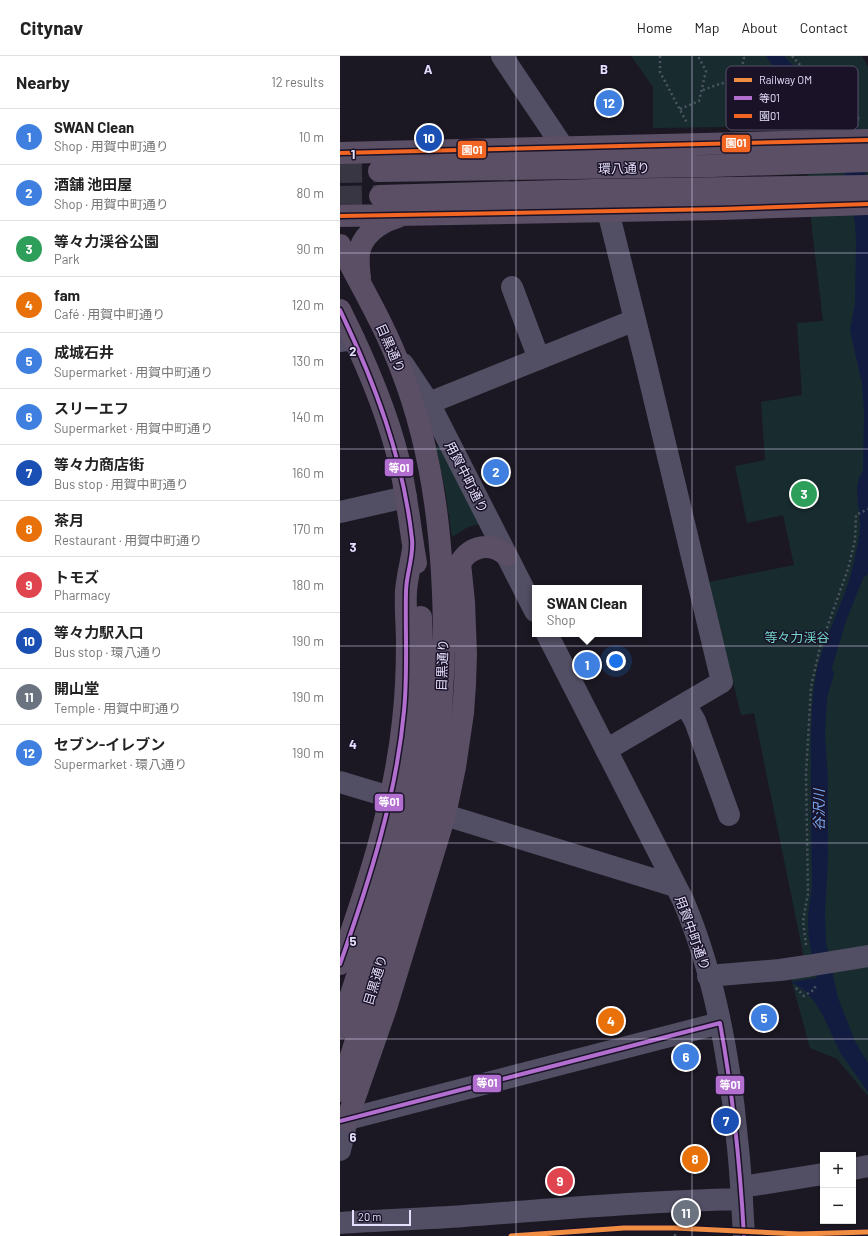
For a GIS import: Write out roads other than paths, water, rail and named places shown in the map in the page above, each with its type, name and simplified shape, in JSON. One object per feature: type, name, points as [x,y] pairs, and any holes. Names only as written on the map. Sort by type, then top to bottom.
[{"type":"main road","points":[[340,153],[705,144],[866,133]]},
{"type":"main road","name":"環八通り","points":[[379,171],[712,166],[868,161]]},
{"type":"main road","name":"環八通り","points":[[380,196],[596,190],[868,186]]},
{"type":"main road","points":[[340,216],[721,210],[868,204]]},
{"type":"main road","points":[[361,287],[358,261],[359,249],[364,238],[372,230],[382,224],[394,218],[407,215]]},
{"type":"main road","name":"目黒通り","points":[[340,245],[392,346],[409,392],[425,449],[435,504],[452,570],[454,603],[444,644],[431,713],[416,768],[406,816],[392,870],[340,1028]]},
{"type":"main road","name":"目黒通り","points":[[340,310],[347,340],[368,368],[390,430],[399,461],[420,589],[424,670],[431,713],[434,770],[423,821],[408,874],[340,1091]]},
{"type":"main road","points":[[452,570],[467,554],[479,547],[494,548],[506,555]]},
{"type":"main road","points":[[340,964],[361,906],[376,855],[398,759],[403,720],[407,643],[406,590],[413,549]]},
{"type":"main road","points":[[343,1120],[386,1008],[445,815],[463,713],[466,654],[454,603]]},
{"type":"street","points":[[502,56],[563,147]]},
{"type":"street","points":[[606,750],[722,682],[608,211]]},
{"type":"street","points":[[512,288],[539,359]]},
{"type":"street","points":[[429,403],[635,320]]},
{"type":"street","name":"用賀中町通り","points":[[392,346],[429,403],[532,605]]},
{"type":"street","points":[[340,512],[406,497]]},
{"type":"street","name":"用賀中町通り","points":[[549,637],[689,916],[708,976],[720,1022],[734,1107],[742,1193],[744,1236]]},
{"type":"street","points":[[684,704],[695,721],[729,815]]},
{"type":"street","points":[[340,782],[390,797]]},
{"type":"street","points":[[445,815],[675,886]]},
{"type":"street","points":[[708,976],[780,970],[868,956]]},
{"type":"street","points":[[340,1009],[386,1008]]},
{"type":"street","points":[[340,1150],[343,1120],[720,1022]]},
{"type":"street","points":[[856,1168],[868,1166]]},
{"type":"street","points":[[340,1223],[462,1216],[742,1193],[820,1175]]},
{"type":"water","points":[[766,56],[784,56],[793,66],[773,66]]},
{"type":"water","name":"谷沢川","points":[[858,129],[868,191],[868,573],[866,577],[864,576],[846,621],[832,668],[834,674],[827,698],[825,735],[828,780],[828,860],[825,913],[826,942],[838,998],[855,1041],[868,1063],[868,1092],[841,1054],[823,1016],[814,1001],[804,990],[791,982],[817,978],[808,929],[812,880],[811,748],[813,695],[816,674],[824,644],[852,572],[860,531],[857,491],[859,478],[863,471],[864,412],[862,384],[850,330],[855,303],[855,224],[835,130]]},
{"type":"tunnel","points":[[340,172],[379,171]]},
{"type":"tunnel","points":[[340,197],[380,196]]},
{"type":"rail line","name":"OM","points":[[511,1236],[624,1228],[675,1228],[799,1234],[868,1232]]},
{"type":"place","name":"セブン-イレブン","points":[[609,103]]},
{"type":"place","name":"等々力駅入口","points":[[429,138]]},
{"type":"place","name":"酒舗 池田屋","points":[[496,472]]},
{"type":"place","name":"等々力渓谷公園","points":[[804,494]]},
{"type":"place","name":"SWAN Clean","points":[[587,665]]},
{"type":"place","name":"成城石井","points":[[764,1018]]},
{"type":"place","name":"fam","points":[[611,1021]]},
{"type":"place","name":"スリーエフ","points":[[686,1057]]},
{"type":"place","name":"等々力商店街","points":[[726,1121]]},
{"type":"place","name":"茶月","points":[[695,1159]]},
{"type":"place","name":"トモズ","points":[[560,1181]]},
{"type":"place","name":"開山堂","points":[[686,1213]]},
{"type":"park label","name":"等々力渓谷","points":[[797,637]]}]
